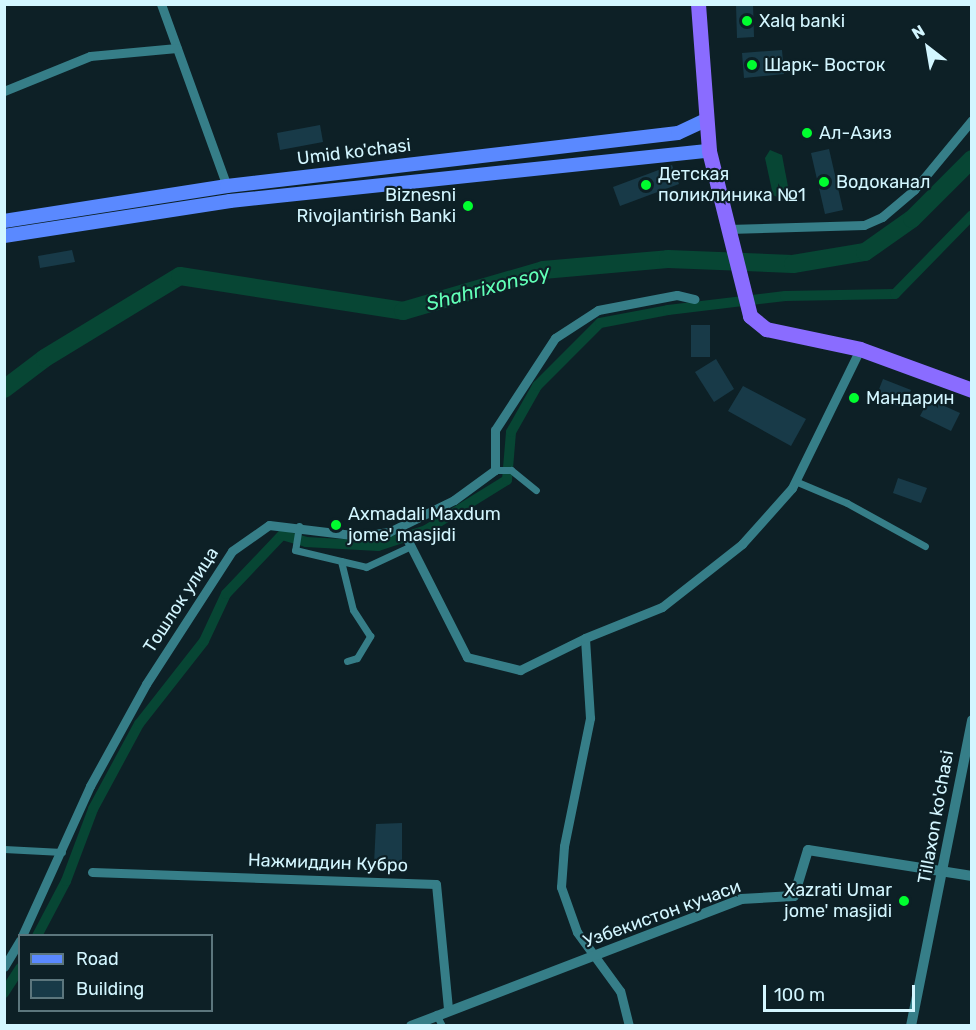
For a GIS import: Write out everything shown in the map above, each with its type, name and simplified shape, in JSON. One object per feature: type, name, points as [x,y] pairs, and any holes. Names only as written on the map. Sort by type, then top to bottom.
[{"type":"highway","points":[[698,4],[709,151],[745,309],[766,328],[860,349],[972,390]]},
{"type":"main road","name":"Umid ko'chasi","points":[[4,221],[227,186],[678,132],[706,120]]},
{"type":"main road","name":"Umid ko'chasi","points":[[4,236],[230,201],[709,151]]},
{"type":"street","points":[[161,4],[227,186]]},
{"type":"street","points":[[4,91],[90,56],[177,48]]},
{"type":"street","points":[[728,229],[850,228],[873,221],[914,190],[972,120]]},
{"type":"street","points":[[536,490],[503,469],[495,430],[555,338],[598,310],[677,295],[695,299]]},
{"type":"street","points":[[401,527],[467,657],[520,670],[585,638],[662,607],[742,544],[795,481],[860,349]]},
{"type":"street","name":"Тошлок улица","points":[[23,934],[96,776],[208,585],[232,551],[269,525],[299,525],[360,536],[401,527],[454,500],[503,469]]},
{"type":"street","points":[[795,481],[847,502],[925,546]]},
{"type":"street","points":[[299,525],[295,550],[366,567],[411,546]]},
{"type":"street","points":[[340,561],[353,610],[370,636],[357,658],[347,661]]},
{"type":"street","points":[[585,638],[590,718],[564,846],[561,887],[577,932],[621,991],[629,1026]]},
{"type":"street","name":"Tillaxon ko'chasi","points":[[911,1026],[944,874],[955,790],[972,720]]},
{"type":"street","points":[[4,849],[62,852]]},
{"type":"street","name":"Узбекистон кучаси","points":[[411,1026],[448,1009],[741,899],[794,896],[808,850],[944,874],[972,876]]},
{"type":"street","name":"Нажмиддин Кубро","points":[[92,872],[436,884],[448,1009]]},
{"type":"street","points":[[4,967],[18,943]]},
{"type":"street","points":[[436,1014],[442,1026]]},
{"type":"shaded area","points":[[770,150],[782,155],[789,192],[781,199],[773,195],[765,158]]},
{"type":"building","points":[[736,4],[753,4],[754,37],[737,38]]},
{"type":"building","points":[[782,50],[784,74],[744,78],[742,53]]},
{"type":"building","points":[[320,125],[323,142],[280,150],[277,133]]},
{"type":"building","points":[[829,149],[843,210],[825,214],[811,153]]},
{"type":"building","name":"Детская поликлиника №1","points":[[672,165],[679,184],[620,206],[613,187]]},
{"type":"building","points":[[72,250],[75,262],[40,268],[38,256]]},
{"type":"building","points":[[691,325],[710,325],[710,357],[691,357]]},
{"type":"building","points":[[716,359],[734,389],[714,402],[695,372]]},
{"type":"building","points":[[883,379],[911,390],[903,408],[876,397]]},
{"type":"building","points":[[743,386],[806,419],[791,446],[728,411]]},
{"type":"building","points":[[929,399],[960,413],[951,431],[920,416]]},
{"type":"building","points":[[898,478],[927,488],[921,503],[893,493]]},
{"type":"building","points":[[402,823],[402,865],[374,864],[376,824]]},
{"type":"waterway","name":"Shahrixonsoy","points":[[4,389],[45,358],[180,276],[403,311],[543,270],[668,259],[793,264],[865,252],[912,219],[972,159]]},
{"type":"waterway","points":[[38,934],[66,881],[93,809],[139,724],[204,641],[226,594],[282,535],[306,542],[378,546],[426,530],[507,480],[511,432],[537,386],[600,323],[668,310],[785,296],[895,294],[972,215]]},
{"type":"waterway","points":[[4,993],[18,971]]},
{"type":"place","name":"Xalq banki","points":[[747,21]]},
{"type":"place","name":"Шарк- Восток","points":[[752,65]]},
{"type":"place","name":"Ал-Азиз","points":[[807,133]]},
{"type":"place","name":"Водоканал","points":[[824,182]]},
{"type":"place","name":"Детская поликлиника №1","points":[[646,185]]},
{"type":"place","name":"Biznesni Rivojlantirish Banki","points":[[468,206]]},
{"type":"place","name":"Мандарин","points":[[854,398]]},
{"type":"place","name":"Axmadali Maxdum jome' masjidi","points":[[336,525]]},
{"type":"place","name":"Xazrati Umar jome' masjidi","points":[[904,901]]}]
